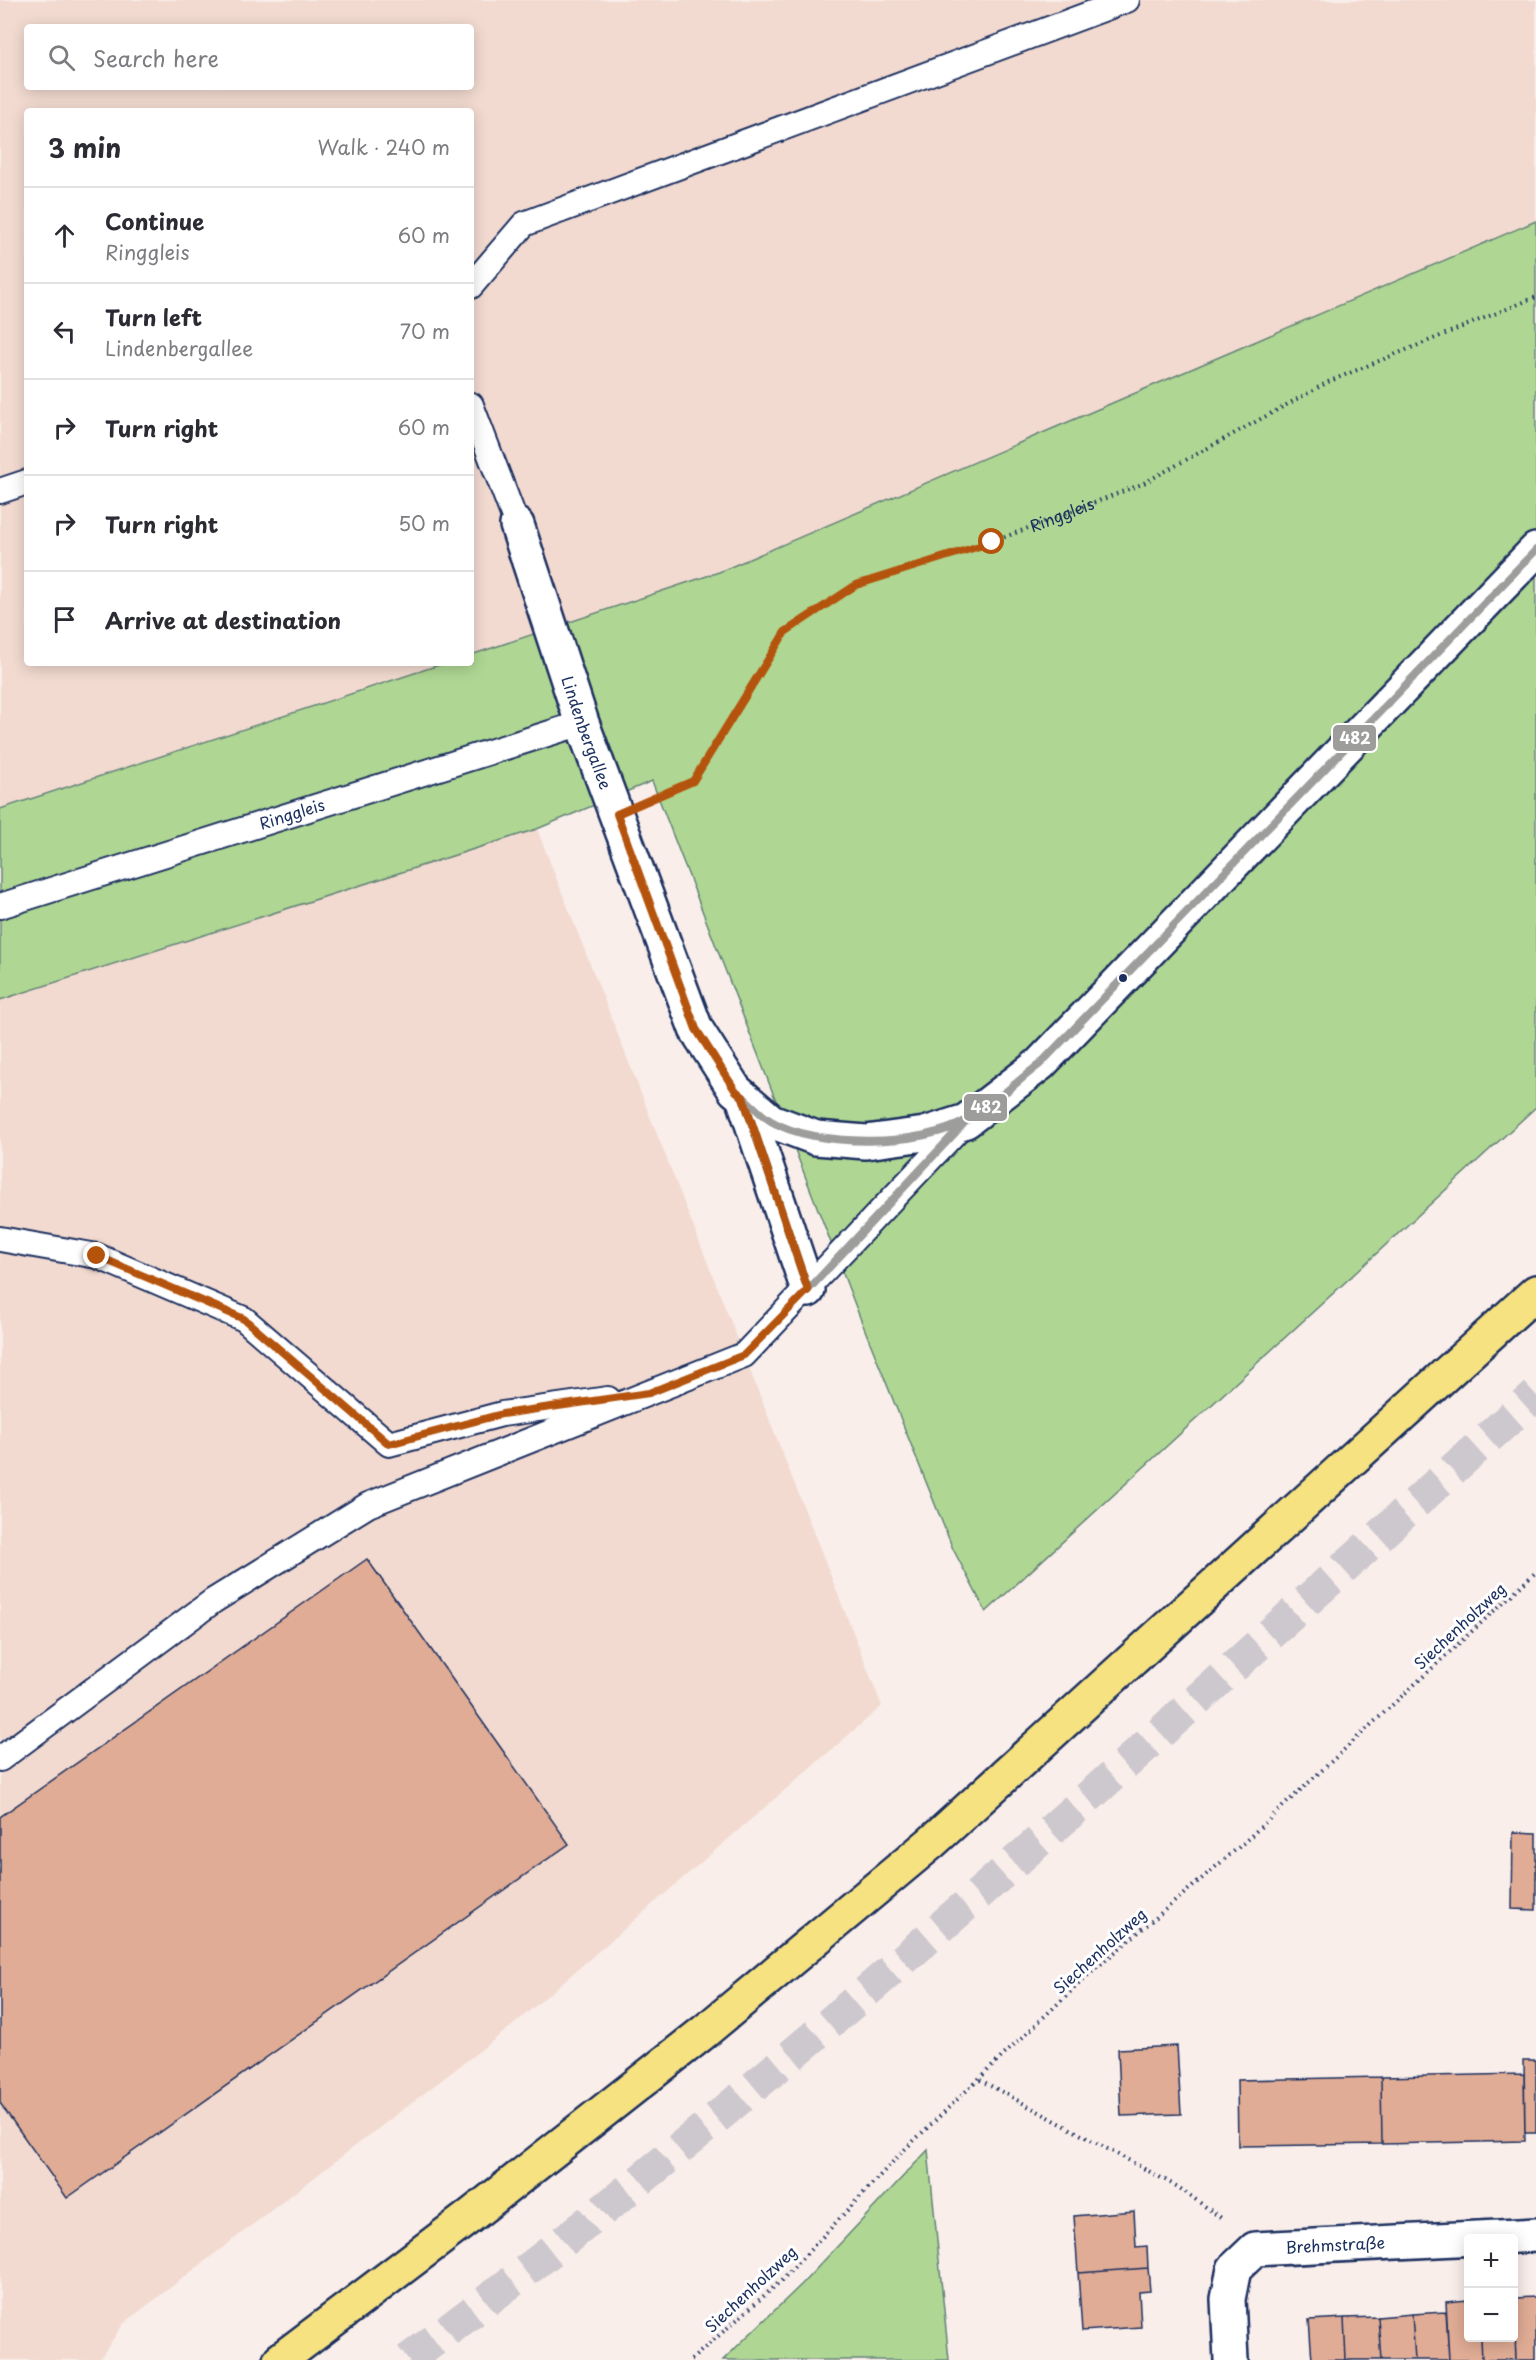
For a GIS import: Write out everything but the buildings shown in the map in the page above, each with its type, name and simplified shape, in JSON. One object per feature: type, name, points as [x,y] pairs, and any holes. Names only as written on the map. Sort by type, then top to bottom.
[{"type":"highway","points":[[280,2360],[469,2217],[704,2032],[932,1842],[1536,1292]]},
{"type":"street","name":"Lindenbergallee","points":[[517,525],[582,723],[696,1029],[735,1090],[771,1121],[816,1138],[866,1142],[925,1134],[966,1121],[1040,1064],[1536,550]]},
{"type":"street","name":"Lindenbergallee","points":[[743,1097],[808,1290]]},
{"type":"street","name":"Brehmstraße","points":[[1255,2249],[1536,2235]]},
{"type":"street","points":[[1231,2360],[1228,2299],[1234,2269],[1255,2249]]},
{"type":"lane","points":[[474,282],[524,224],[1127,0]]},
{"type":"lane","points":[[474,413],[517,525]]},
{"type":"lane","points":[[0,491],[24,483]]},
{"type":"lane","name":"Ringgleis","points":[[0,906],[582,723]]},
{"type":"lane","points":[[0,1759],[213,1600],[368,1505],[744,1355],[966,1121]]},
{"type":"lane","points":[[0,1239],[97,1256],[244,1319],[389,1444],[502,1414],[649,1393]]},
{"type":"path","name":"Ringgleis","points":[[617,814],[693,781],[785,632],[856,585],[992,542],[1142,484],[1330,381],[1536,297]]},
{"type":"path","name":"Siechenholzweg","points":[[691,2360],[782,2280],[902,2152],[1088,1975],[1239,1847],[1536,1572]]},
{"type":"path","points":[[980,2080],[1197,2198],[1255,2249]]},
{"type":"shaded area","points":[[0,0],[1536,0],[1536,221],[719,572],[474,654],[474,108],[24,108],[24,666],[438,666],[0,812]]},
{"type":"shaded area","points":[[537,829],[882,1706],[512,2026],[123,2324],[99,2360],[0,2360],[0,1000]]},
{"type":"green space","points":[[1536,221],[1536,1107],[986,1612],[953,1549],[859,1315],[652,781],[537,829],[0,1000],[0,809],[436,666],[474,666],[474,654],[719,572]]},
{"type":"green space","points":[[928,2150],[949,2360],[723,2360],[802,2284]]},
{"type":"tunnel","points":[[408,2360],[555,2248],[700,2132],[842,2012],[1122,1767],[1536,1395]]},
{"type":"transit line","name":"482","points":[[743,1097],[767,1119],[790,1130],[841,1140],[869,1141],[924,1135],[948,1129],[977,1114],[1040,1064],[1536,550]]},
{"type":"transit line","name":"482","points":[[743,1097],[808,1290],[966,1121]]},
{"type":"route","points":[[97,1256],[244,1319],[389,1444],[502,1414],[649,1393],[744,1355],[808,1290],[743,1097],[735,1090],[696,1029],[617,814],[693,781],[785,632],[856,585],[992,542]]}]
